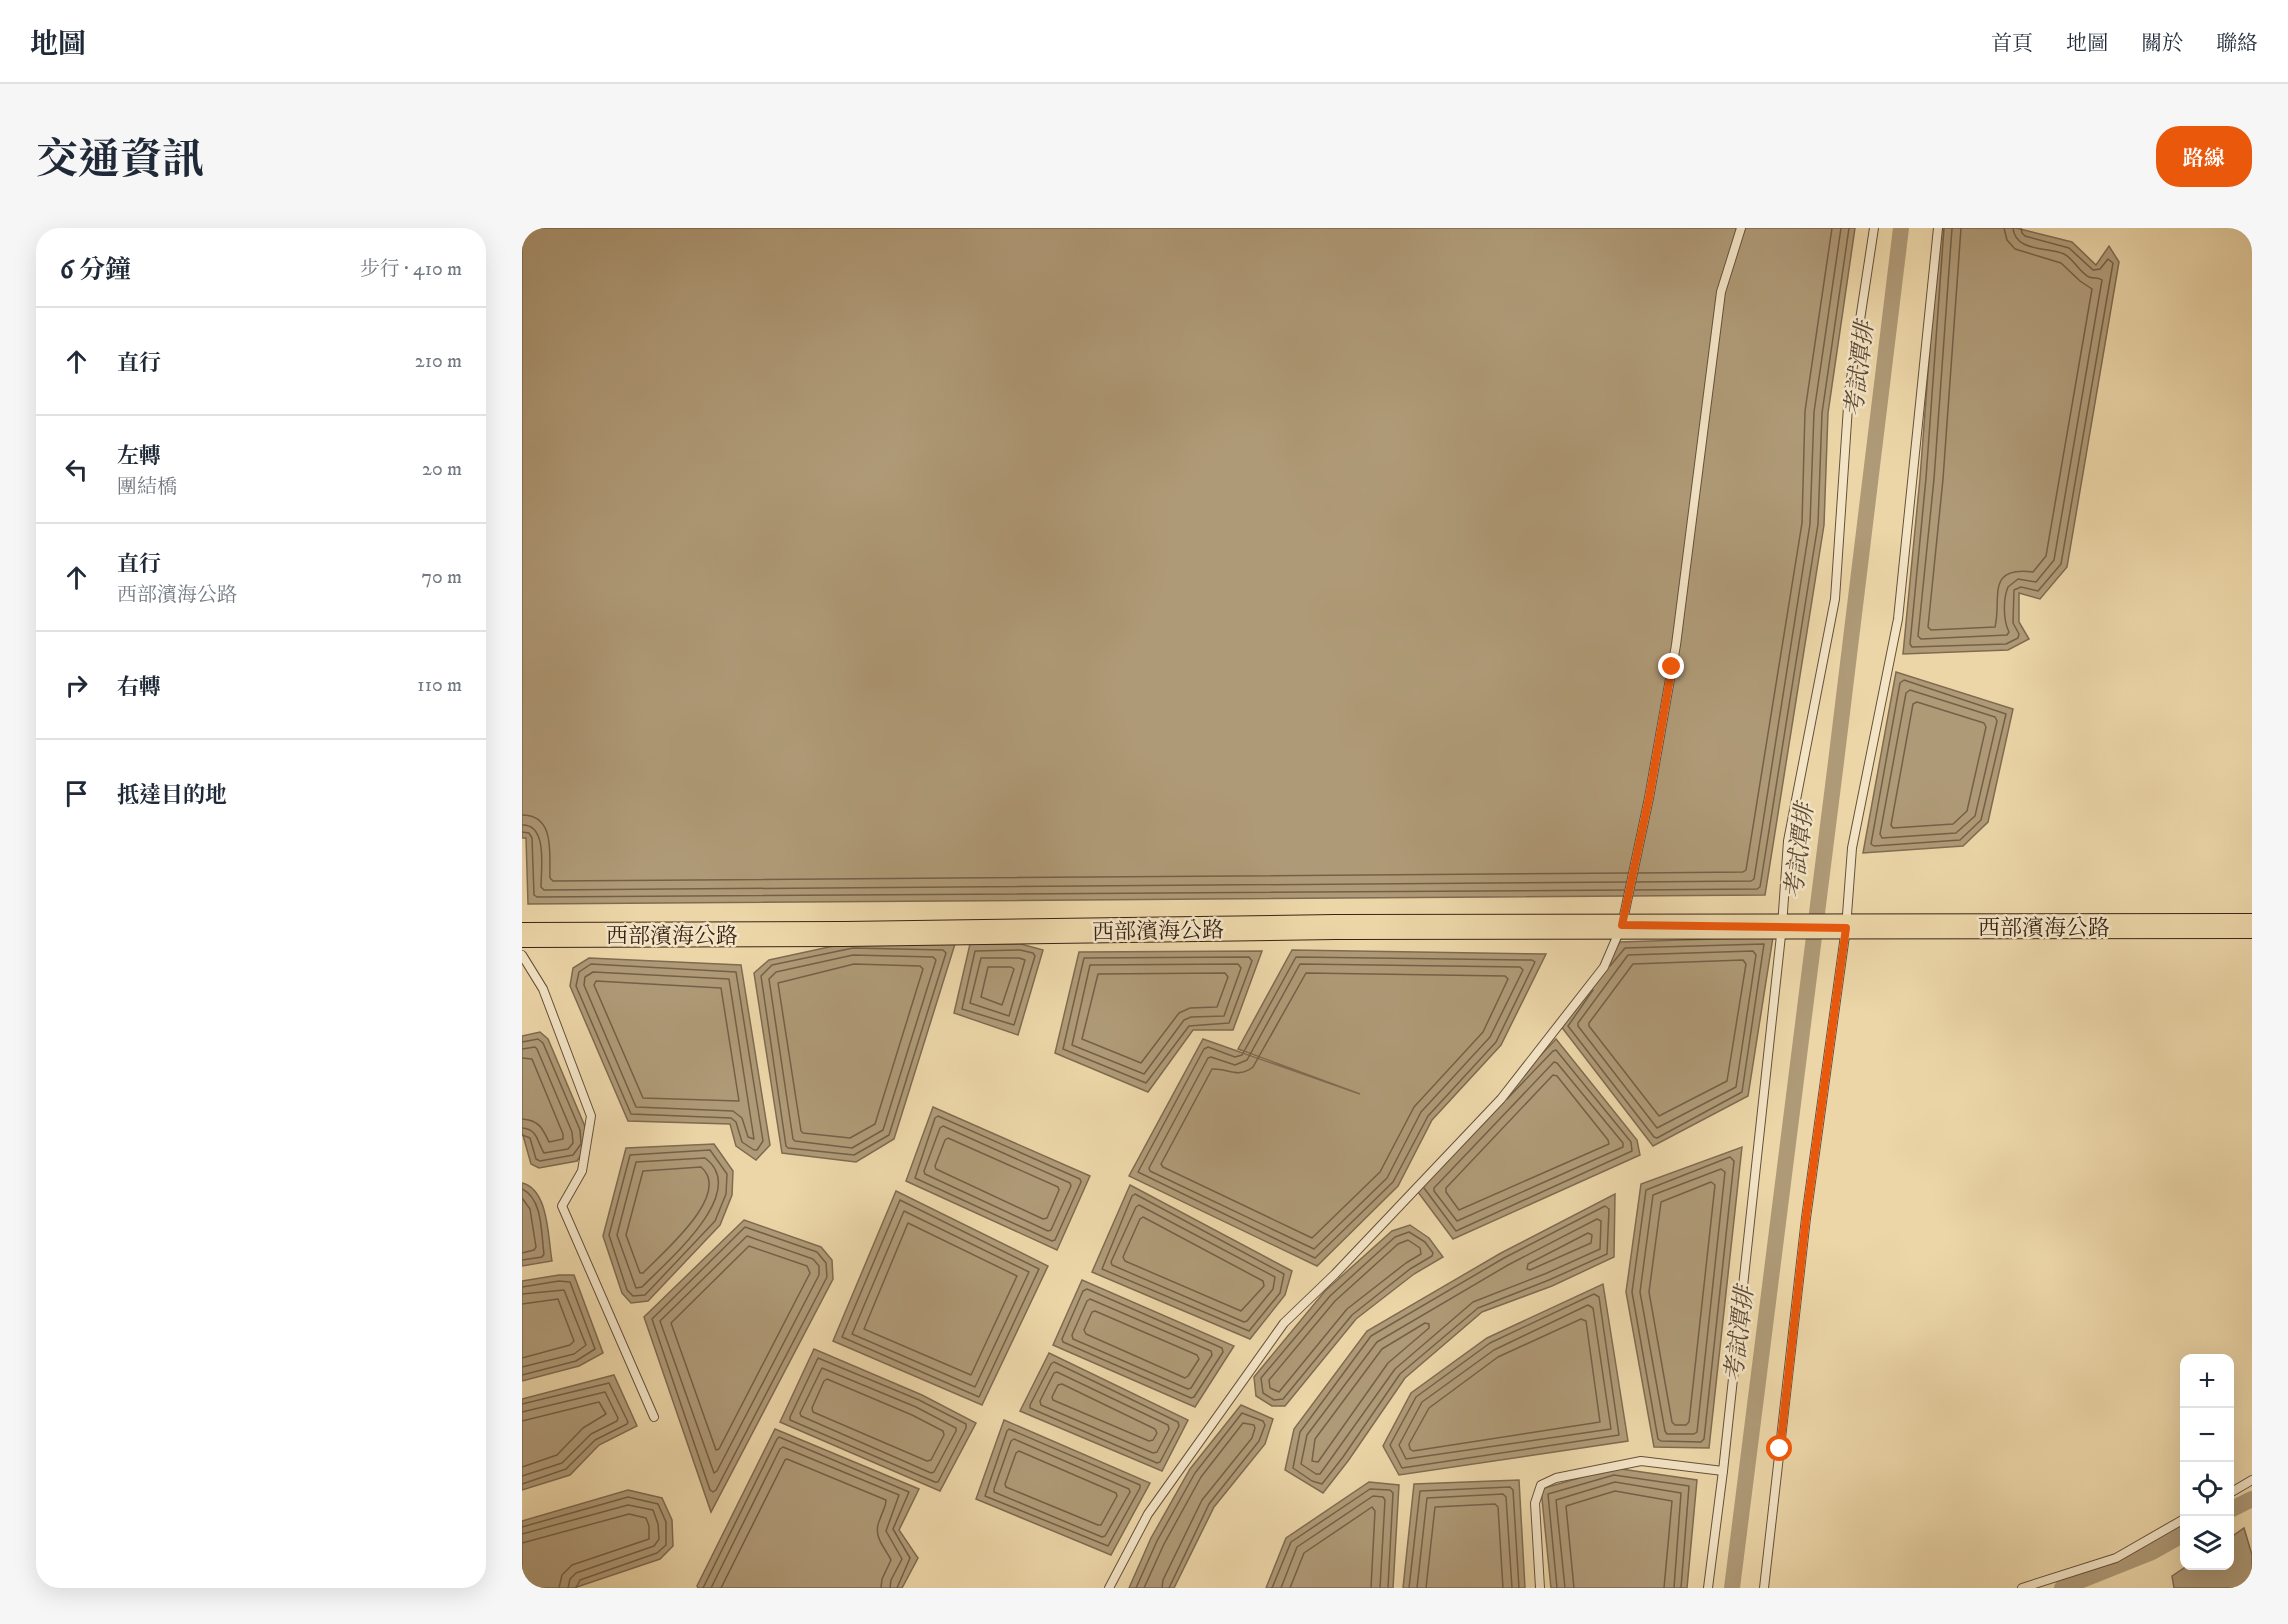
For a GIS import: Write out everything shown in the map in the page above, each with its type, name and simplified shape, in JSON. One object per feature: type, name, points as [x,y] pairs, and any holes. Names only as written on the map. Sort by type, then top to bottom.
[{"type":"main road","name":"西部濱海公路","points":[[522,935],[833,934],[1622,925],[1841,928],[2252,926]]},
{"type":"lane","points":[[1109,1588],[1148,1514],[1284,1323],[1335,1274],[1501,1099],[1604,967],[1622,925],[1649,798],[1676,645],[1721,292],[1741,228]]},
{"type":"lane","points":[[1708,1588],[1788,927],[1788,841],[1836,600],[1849,392],[1874,228]]},
{"type":"lane","points":[[1764,1588],[1806,1218],[1852,848],[1898,620],[1938,228]]},
{"type":"lane","points":[[522,955],[543,988],[591,1116],[582,1171],[562,1206],[654,1417]]},
{"type":"lane","points":[[1540,1588],[1535,1503],[1541,1485],[1556,1478],[1641,1461],[1723,1471]]},
{"type":"lane","points":[[2234,1490],[2252,1480]]},
{"type":"lane","points":[[2022,1588],[2116,1558],[2180,1521]]},
{"type":"water","points":[[522,228],[1855,228],[1828,413],[1824,525],[1765,895],[528,904],[526,838],[522,838]]},
{"type":"water","points":[[1939,228],[2016,228],[2072,242],[2096,265],[2109,246],[2119,262],[2067,567],[2040,599],[2019,593],[2019,622],[2029,639],[2008,650],[1903,654],[1920,478]]},
{"type":"water","points":[[1896,672],[2013,709],[1988,822],[1963,846],[1863,853]]},
{"type":"water","points":[[1773,937],[1748,1096],[1653,1146],[1560,1025],[1620,942]]},
{"type":"water","points":[[852,942],[955,944],[894,1139],[856,1162],[782,1153],[754,973],[769,960]]},
{"type":"water","points":[[970,944],[1021,944],[1043,950],[1018,1035],[954,1013]]},
{"type":"water","points":[[1292,950],[1546,954],[1501,1045],[1432,1120],[1398,1186],[1317,1266],[1129,1176],[1203,1039],[1360,1094],[1238,1049]]},
{"type":"water","points":[[1262,951],[1233,1030],[1193,1030],[1148,1092],[1055,1053],[1079,952]]},
{"type":"water","points":[[589,958],[741,965],[770,1145],[756,1160],[736,1146],[730,1124],[628,1121],[570,986],[573,968]]},
{"type":"water","points":[[540,1032],[548,1039],[586,1129],[587,1146],[577,1161],[539,1168],[531,1164],[522,1132],[522,1036]]},
{"type":"water","points":[[1556,1039],[1637,1140],[1640,1155],[1453,1239],[1415,1188]]},
{"type":"water","points":[[933,1107],[1090,1176],[1057,1250],[906,1181]]},
{"type":"water","points":[[714,1144],[733,1171],[732,1195],[720,1225],[648,1301],[631,1303],[622,1293],[603,1236],[626,1148]]},
{"type":"water","points":[[1742,1147],[1709,1448],[1654,1447],[1626,1292],[1641,1184]]},
{"type":"water","points":[[522,1183],[531,1187],[538,1195],[542,1205],[546,1216],[552,1261],[522,1266]]},
{"type":"water","points":[[1130,1185],[1292,1271],[1285,1295],[1250,1339],[1092,1272]]},
{"type":"water","points":[[896,1191],[1048,1266],[982,1405],[833,1341]]},
{"type":"water","points":[[1615,1194],[1614,1257],[1552,1286],[1482,1312],[1405,1378],[1323,1493],[1285,1470],[1294,1429],[1367,1331],[1501,1253]]},
{"type":"water","points":[[744,1220],[821,1247],[832,1260],[833,1279],[711,1512],[644,1317]]},
{"type":"water","points":[[1410,1225],[1429,1238],[1443,1257],[1414,1274],[1356,1319],[1285,1406],[1272,1406],[1256,1396],[1254,1377],[1325,1291],[1392,1231]]},
{"type":"water","points":[[574,1275],[603,1353],[579,1366],[522,1381],[522,1281]]},
{"type":"water","points":[[1082,1280],[1234,1346],[1195,1407],[1053,1345]]},
{"type":"water","points":[[1603,1284],[1628,1441],[1399,1475],[1383,1446],[1411,1393],[1487,1338]]},
{"type":"water","points":[[814,1349],[922,1395],[976,1423],[940,1491],[780,1422]]},
{"type":"water","points":[[1049,1353],[1188,1420],[1162,1471],[1020,1411]]},
{"type":"water","points":[[614,1375],[637,1426],[599,1445],[570,1475],[522,1490],[522,1399]]},
{"type":"water","points":[[1241,1405],[1273,1419],[1265,1444],[1214,1507],[1174,1588],[1129,1588],[1151,1538],[1190,1469]]},
{"type":"water","points":[[1004,1420],[1150,1483],[1111,1555],[976,1499]]},
{"type":"water","points":[[775,1429],[919,1489],[899,1530],[918,1558],[902,1588],[698,1588]]},
{"type":"water","points":[[1614,1468],[1697,1480],[1687,1588],[1551,1588],[1541,1489]]},
{"type":"water","points":[[1519,1480],[1525,1588],[1403,1588],[1414,1484]]},
{"type":"water","points":[[1369,1482],[1399,1485],[1393,1588],[1266,1588],[1286,1538]]},
{"type":"water","points":[[628,1490],[662,1498],[672,1520],[673,1546],[660,1559],[574,1588],[522,1588],[522,1521]]},
{"type":"water","points":[[2244,1528],[2252,1555],[2252,1588],[2174,1588],[2172,1576],[2181,1570],[2234,1570],[2234,1535]]},
{"type":"waterway","name":"考試潭排","points":[[1732,1588],[1901,228]]},
{"type":"waterway","points":[[2234,1508],[2252,1499]]},
{"type":"waterway","points":[[2062,1588],[2152,1552],[2180,1536]]},
{"type":"route","points":[[1672,667],[1649,798],[1622,925],[1846,928],[1806,1218],[1780,1449]]}]
